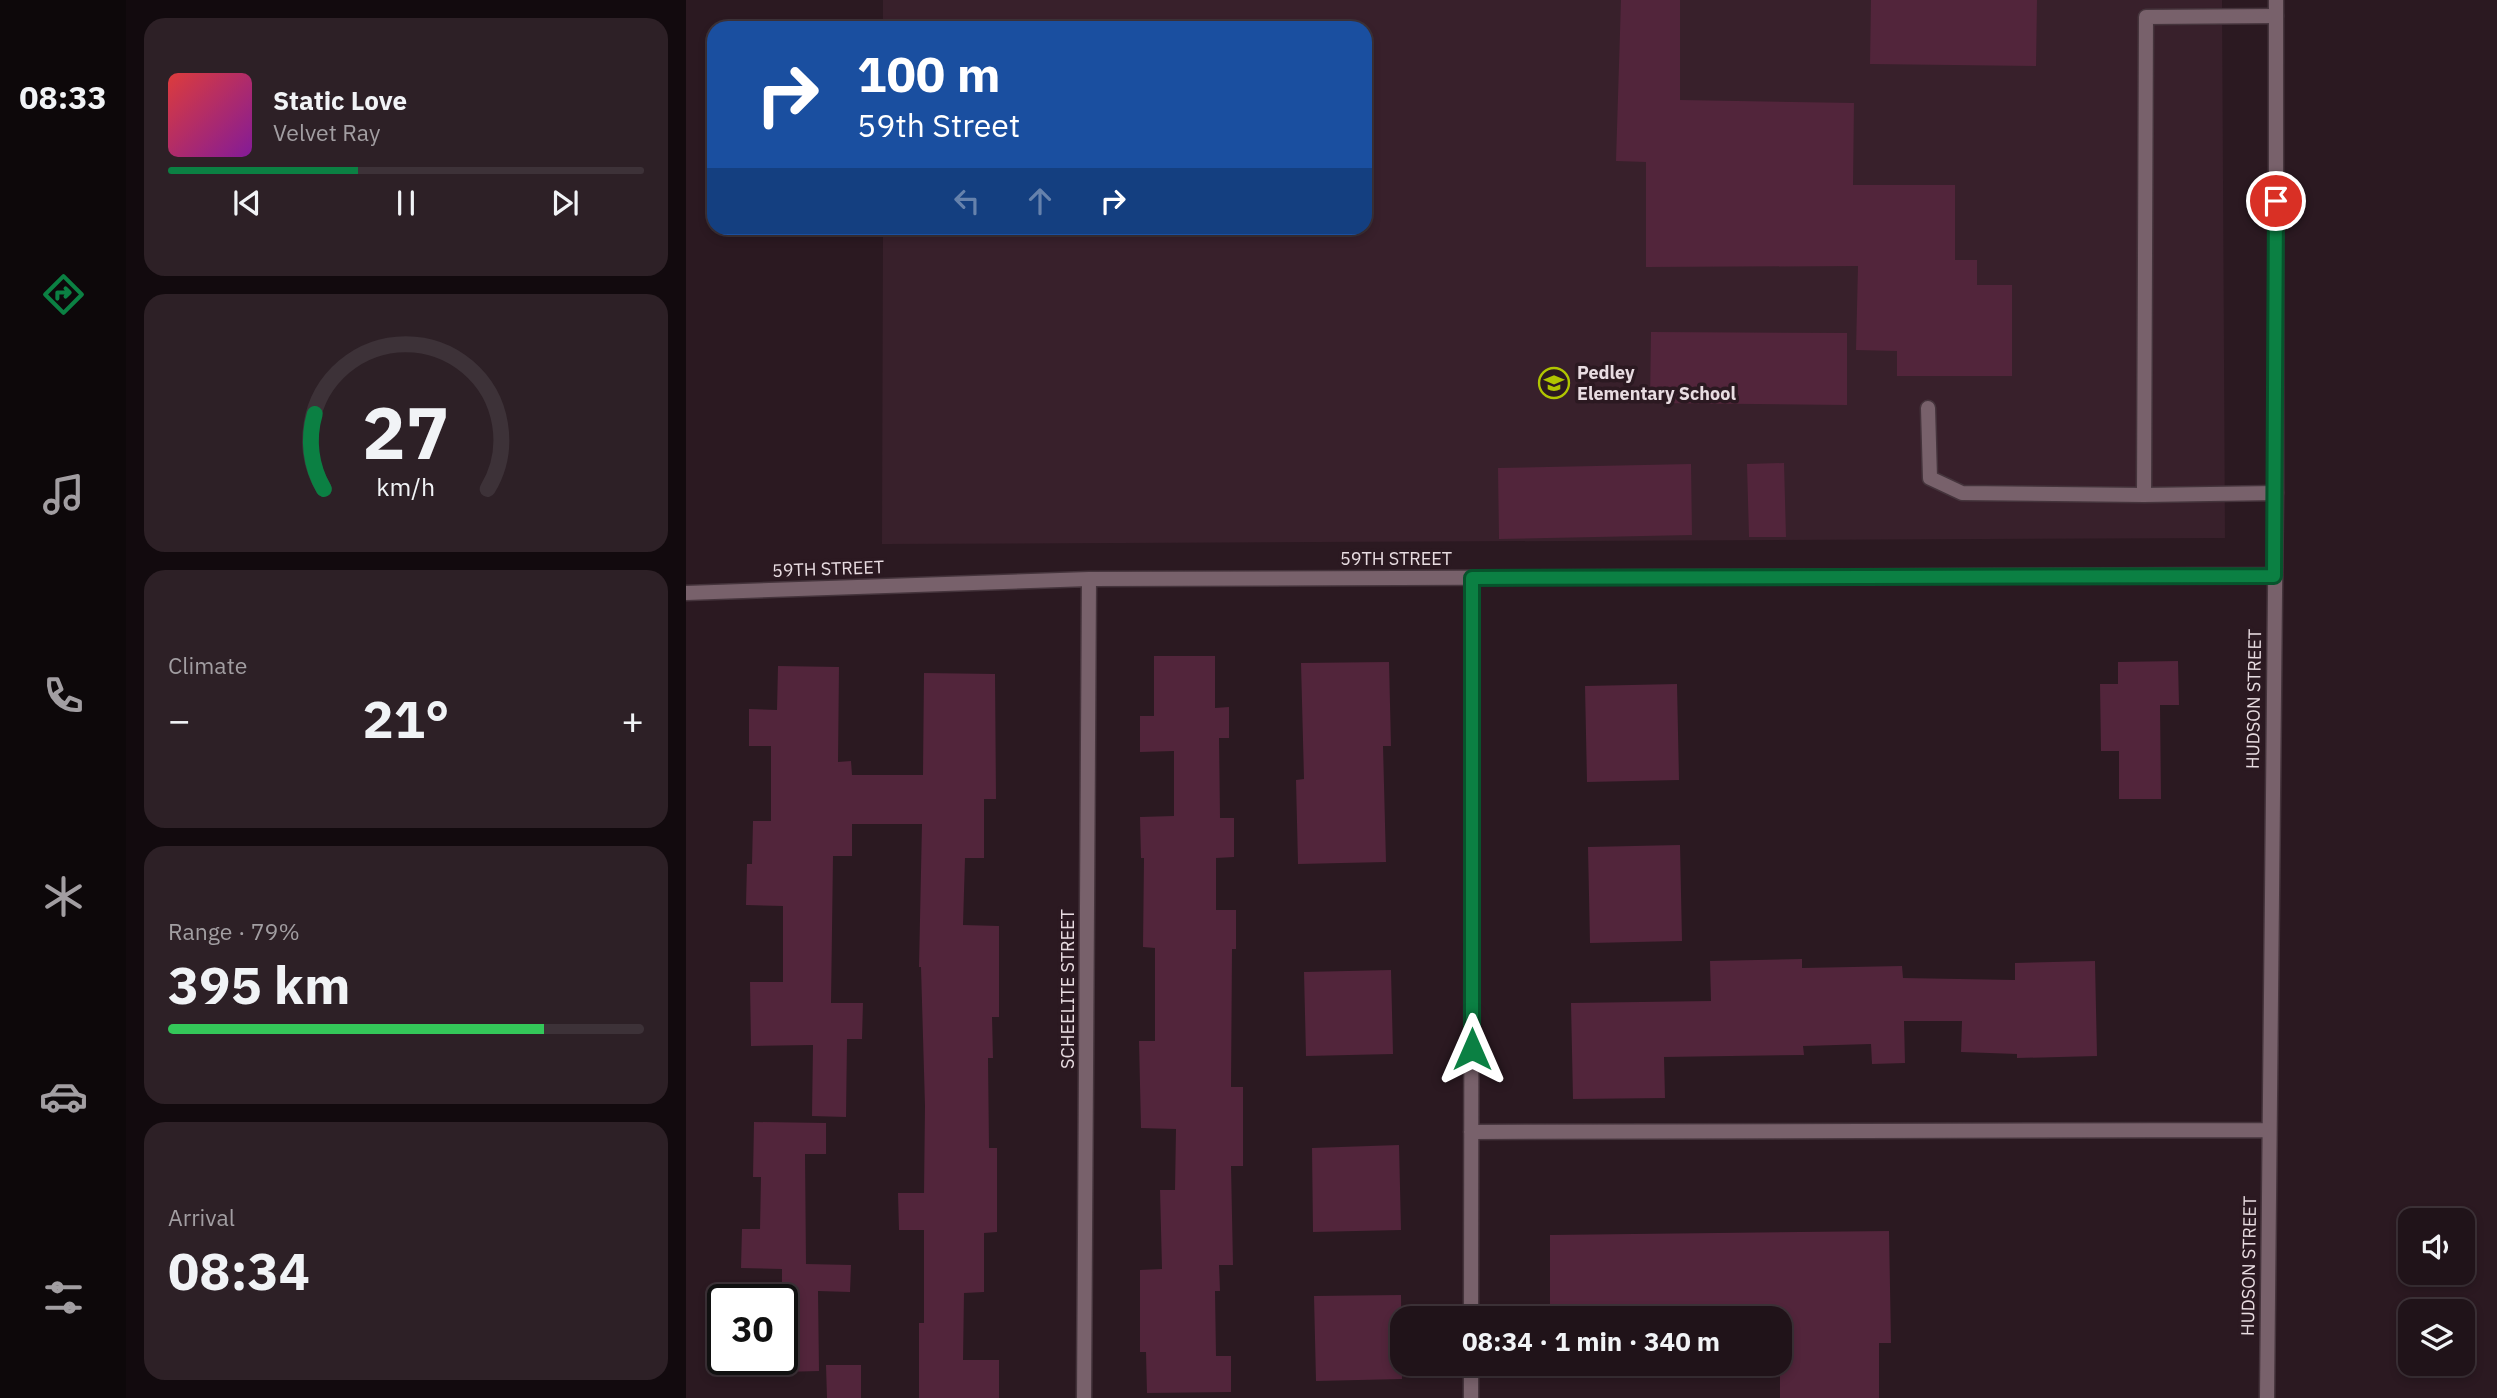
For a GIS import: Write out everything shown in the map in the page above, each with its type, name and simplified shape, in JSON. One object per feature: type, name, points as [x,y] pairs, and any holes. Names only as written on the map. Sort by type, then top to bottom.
[{"type":"street","name":"HUDSON STREET","points":[[2267,1398],[2276,493],[2276,0]]},
{"type":"street","points":[[2144,495],[2146,17],[2276,16]]},
{"type":"street","points":[[1928,408],[1930,478],[1962,493],[2276,493]]},
{"type":"street","name":"59TH STREET","points":[[686,593],[1089,579],[2274,576]]},
{"type":"street","points":[[1471,1306],[1472,578]]},
{"type":"street","name":"SCHEELITE STREET","points":[[1084,1398],[1089,579]]},
{"type":"street","points":[[1471,1132],[2269,1130]]},
{"type":"street","points":[[1471,1376],[1471,1398]]},
{"type":"shaded area","name":"Pedley Elementary School","points":[[883,0],[2222,0],[2225,538],[882,544],[883,235],[1372,235],[1372,21],[883,21]]},
{"type":"building","points":[[1621,0],[1680,0],[1680,100],[1854,103],[1853,185],[1955,185],[1955,260],[1977,260],[1977,285],[2012,285],[2012,376],[1897,376],[1897,351],[1856,350],[1858,266],[1646,267],[1646,162],[1616,161]]},
{"type":"building","points":[[1871,0],[2037,0],[2036,66],[1870,64]]},
{"type":"building","points":[[1651,332],[1847,333],[1847,405],[1650,403]]},
{"type":"building","points":[[1784,463],[1786,537],[1749,537],[1747,464]]},
{"type":"building","points":[[1691,464],[1692,535],[1499,539],[1498,468]]},
{"type":"building","points":[[1154,656],[1215,656],[1215,708],[1229,707],[1229,738],[1219,738],[1220,818],[1234,818],[1234,857],[1216,858],[1216,910],[1236,910],[1236,949],[1232,949],[1231,1087],[1243,1087],[1243,1166],[1231,1166],[1233,1265],[1219,1265],[1220,1291],[1215,1291],[1216,1356],[1231,1356],[1231,1392],[1147,1393],[1146,1352],[1140,1352],[1140,1270],[1162,1269],[1160,1190],[1175,1190],[1176,1129],[1141,1128],[1139,1041],[1155,1041],[1155,948],[1143,947],[1144,858],[1141,858],[1140,817],[1174,816],[1174,751],[1140,752],[1140,716],[1154,716]]},
{"type":"building","points":[[2178,661],[2179,705],[2160,705],[2161,799],[2119,799],[2119,751],[2101,751],[2100,684],[2118,684],[2118,662]]},
{"type":"building","points":[[1389,662],[1391,746],[1383,746],[1386,862],[1298,864],[1296,780],[1304,779],[1301,663]]},
{"type":"building","points":[[778,666],[839,667],[838,762],[851,761],[852,775],[923,775],[924,673],[995,674],[996,799],[984,799],[984,858],[965,858],[963,925],[999,926],[999,1017],[992,1017],[993,1058],[988,1058],[989,1148],[997,1148],[997,1232],[984,1233],[984,1292],[964,1293],[963,1360],[999,1360],[999,1398],[919,1398],[919,1323],[924,1323],[924,1230],[899,1230],[898,1193],[924,1193],[925,1106],[919,967],[922,824],[852,824],[852,856],[833,856],[831,1003],[863,1003],[862,1039],[847,1039],[846,1117],[812,1116],[813,1045],[751,1046],[750,982],[783,982],[783,906],[746,905],[747,864],[752,864],[753,821],[771,821],[771,746],[749,746],[749,709],[777,710]]},
{"type":"building","points":[[1677,684],[1679,780],[1587,782],[1585,686]]},
{"type":"building","points":[[1680,845],[1682,941],[1590,943],[1588,847]]},
{"type":"building","points":[[1802,959],[1802,968],[1902,966],[1903,978],[2015,980],[2015,963],[2095,961],[2097,1056],[2017,1058],[2017,1054],[1961,1052],[1962,1021],[1904,1021],[1905,1063],[1872,1064],[1871,1044],[1803,1046],[1804,1055],[1664,1057],[1665,1098],[1573,1099],[1571,1003],[1711,1001],[1710,961]]},
{"type":"building","points":[[1391,970],[1393,1054],[1306,1056],[1304,972]]},
{"type":"building","points":[[754,1122],[826,1123],[826,1154],[805,1154],[806,1264],[851,1265],[850,1292],[818,1291],[819,1371],[798,1372],[798,1284],[782,1284],[782,1269],[741,1268],[742,1229],[760,1229],[761,1177],[753,1177]]},
{"type":"building","points":[[1399,1145],[1401,1230],[1313,1232],[1312,1148]]},
{"type":"building","points":[[1889,1231],[1891,1343],[1879,1343],[1879,1398],[1780,1398],[1780,1376],[1792,1376],[1792,1306],[1550,1306],[1550,1235]]},
{"type":"building","points":[[1401,1295],[1401,1306],[1390,1306],[1390,1376],[1402,1376],[1402,1379],[1316,1381],[1314,1296]]},
{"type":"building","points":[[826,1365],[861,1365],[861,1398],[827,1398]]},
{"type":"place","name":"Pedley Elementary School","points":[[1554,383]]},
{"type":"route","points":[[1472,1049],[1472,578],[2274,576],[2276,201]]}]
